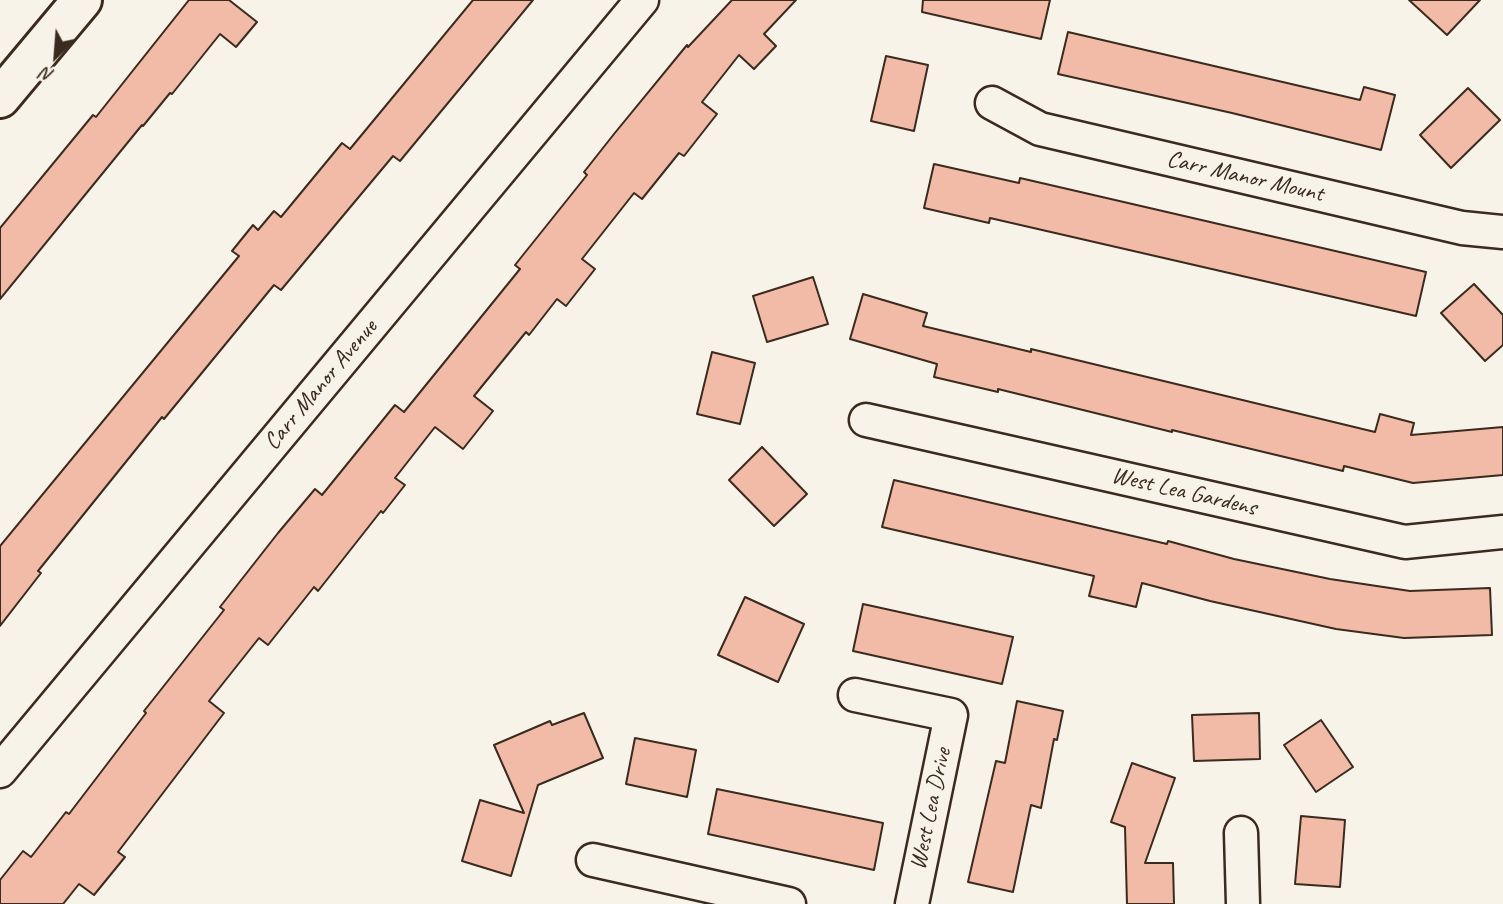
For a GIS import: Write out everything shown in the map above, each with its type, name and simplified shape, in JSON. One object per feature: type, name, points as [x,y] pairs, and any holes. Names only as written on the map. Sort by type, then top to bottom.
[{"type":"street","points":[[0,98],[82,0]]},
{"type":"street","name":"Carr Manor Avenue","points":[[0,771],[642,0]]},
{"type":"street","name":"Carr Manor Mount","points":[[992,103],[1040,129],[1462,228],[1503,232]]},
{"type":"street","name":"West Lea Gardens","points":[[866,420],[1405,542],[1503,532]]},
{"type":"street","name":"West Lea Drive","points":[[855,695],[951,715],[912,904]]},
{"type":"street","points":[[1241,834],[1243,904]]},
{"type":"street","points":[[593,860],[789,904]]},
{"type":"building","points":[[189,0],[229,0],[257,22],[236,47],[220,34],[0,299],[0,228],[93,115],[96,117]]},
{"type":"building","points":[[473,0],[533,0],[400,161],[393,156],[281,290],[274,285],[164,419],[162,417],[38,571],[41,573],[0,626],[0,546],[239,256],[232,251],[253,225],[258,230],[274,211],[281,217],[342,143],[350,149]]},
{"type":"building","points":[[732,0],[796,0],[764,34],[776,46],[754,69],[739,55],[702,102],[717,114],[684,156],[679,153],[642,199],[634,193],[582,259],[595,269],[566,306],[557,299],[529,335],[526,332],[474,396],[493,411],[463,449],[435,427],[395,478],[405,485],[318,591],[314,587],[268,645],[259,638],[209,701],[224,713],[118,852],[125,857],[94,895],[79,884],[63,904],[0,904],[0,880],[23,851],[31,857],[66,812],[69,814],[146,713],[144,711],[224,610],[220,607],[278,533],[315,489],[322,495],[395,405],[404,412],[520,269],[515,265],[587,175],[584,172],[614,134],[687,45],[688,47]]},
{"type":"building","points":[[923,0],[1050,0],[1041,39],[922,12]]},
{"type":"building","points":[[1409,0],[1480,0],[1447,35]]},
{"type":"building","points":[[1068,32],[1360,100],[1364,87],[1395,95],[1381,150],[1058,74]]},
{"type":"building","points":[[886,56],[928,65],[914,131],[871,121]]},
{"type":"building","points":[[1468,88],[1500,120],[1451,168],[1420,135]]},
{"type":"building","points":[[934,164],[1019,183],[1020,178],[1426,272],[1416,316],[990,218],[989,223],[924,208]]},
{"type":"building","points":[[813,277],[828,324],[767,342],[753,296]]},
{"type":"building","points":[[1474,284],[1503,315],[1503,345],[1485,361],[1441,313]]},
{"type":"building","points":[[863,294],[927,313],[923,326],[1031,352],[1031,349],[1375,432],[1380,414],[1414,423],[1411,435],[1503,427],[1503,475],[1413,483],[1344,466],[1343,471],[998,389],[998,392],[934,377],[937,364],[850,339]]},
{"type":"building","points":[[712,352],[755,363],[740,424],[697,414]]},
{"type":"building","points":[[762,447],[807,494],[774,526],[729,480]]},
{"type":"building","points":[[894,480],[1330,579],[1410,591],[1490,588],[1492,635],[1404,638],[1336,629],[1142,583],[1136,607],[1089,596],[1094,576],[882,527]]},
{"type":"building","points":[[745,597],[804,624],[778,682],[718,655]]},
{"type":"building","points":[[863,604],[1013,637],[1002,684],[853,651]]},
{"type":"building","points":[[1017,701],[1063,711],[1057,740],[1054,739],[1041,808],[1031,805],[1013,892],[968,882],[996,761],[1005,763]]},
{"type":"building","points":[[584,713],[603,758],[538,785],[511,876],[462,861],[480,800],[524,813],[494,745],[550,721],[552,725]]},
{"type":"building","points":[[1259,713],[1260,759],[1194,761],[1192,715]]},
{"type":"building","points":[[1321,720],[1353,767],[1316,792],[1284,745]]},
{"type":"building","points":[[635,738],[696,750],[687,797],[626,784]]},
{"type":"building","points":[[1132,763],[1175,778],[1145,863],[1173,863],[1174,904],[1127,904],[1125,827],[1111,822]]},
{"type":"building","points":[[717,789],[883,823],[874,870],[708,834]]},
{"type":"building","points":[[1301,816],[1345,820],[1340,887],[1295,884]]}]
